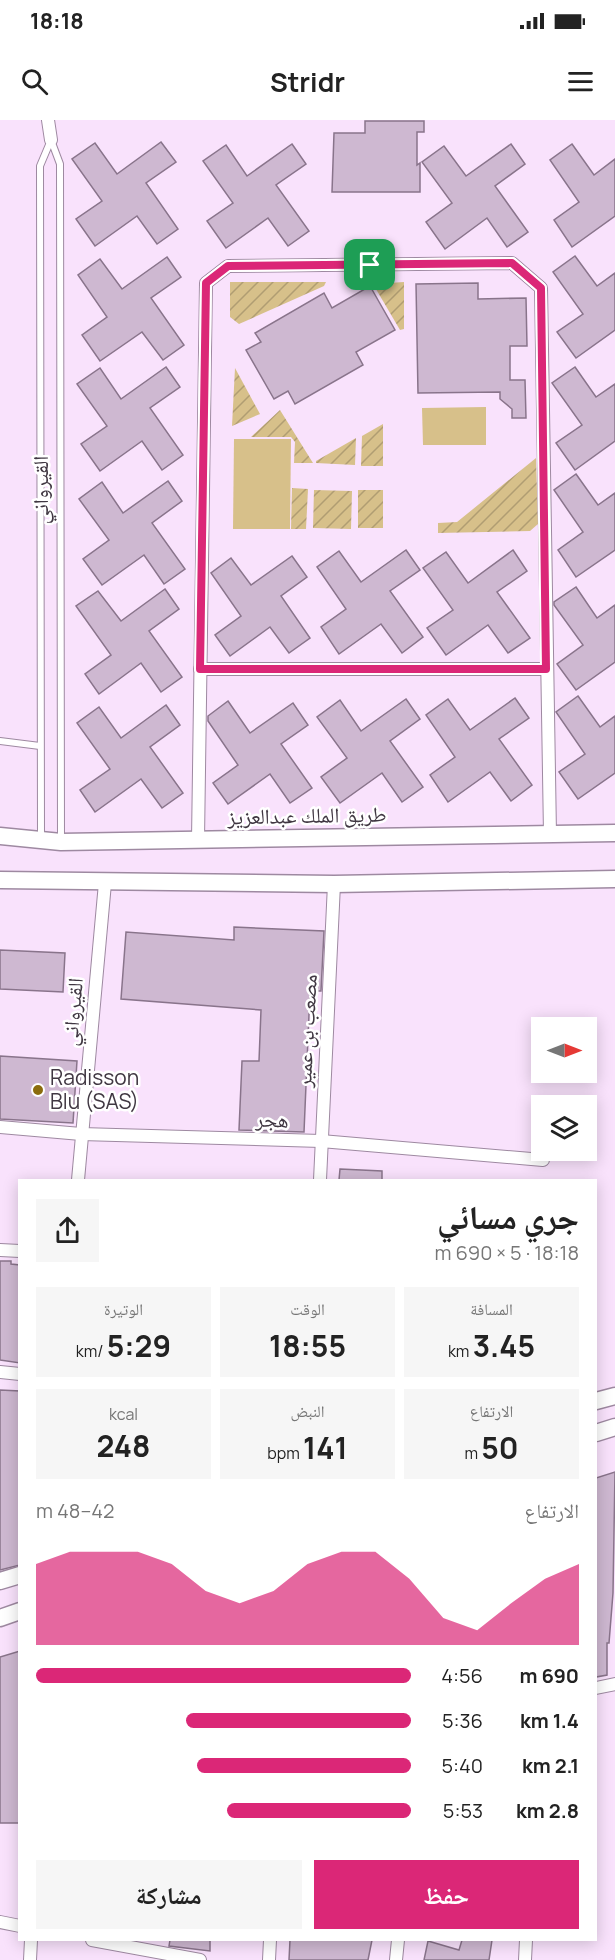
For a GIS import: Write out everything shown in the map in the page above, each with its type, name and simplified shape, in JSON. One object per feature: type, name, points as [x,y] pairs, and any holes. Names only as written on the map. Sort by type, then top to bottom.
[{"type":"main road","name":"طريق الملك عبدالعزيز","points":[[0,836],[61,842],[615,833]]},
{"type":"main road","points":[[0,880],[334,884],[615,879]]},
{"type":"main road","points":[[597,1401],[615,1396]]},
{"type":"main road","points":[[597,1432],[615,1427]]},
{"type":"main road","points":[[0,1581],[18,1576]]},
{"type":"main road","points":[[0,1618],[18,1612]]},
{"type":"street","name":"القيرواني","points":[[48,120],[51,140]]},
{"type":"street","points":[[198,840],[206,283],[228,266],[512,263],[541,288],[550,834]]},
{"type":"street","points":[[200,669],[546,669]]},
{"type":"street","name":"القيرواني","points":[[78,1179],[105,883]]},
{"type":"street","name":"مصعب بن عمير","points":[[320,1179],[334,884]]},
{"type":"street","name":"هجر","points":[[0,1128],[81,1134],[321,1142],[531,1159]]},
{"type":"street","points":[[0,1250],[18,1251]]},
{"type":"street","points":[[0,1372],[18,1374]]},
{"type":"street","points":[[597,1688],[615,1684]]},
{"type":"street","points":[[0,1922],[18,1926]]},
{"type":"street","points":[[30,1960],[31,1941]]},
{"type":"street","points":[[97,1941],[200,1960]]},
{"type":"street","points":[[269,1960],[270,1941]]},
{"type":"street","points":[[396,1960],[398,1941]]},
{"type":"street","points":[[525,1960],[526,1941]]},
{"type":"lane","name":"القيرواني","points":[[41,841],[40,166],[51,140]]},
{"type":"lane","name":"القيرواني","points":[[51,140],[60,164],[61,842]]},
{"type":"lane","points":[[0,741],[40,746]]},
{"type":"shaded area","points":[[230,282],[326,282],[324,286],[239,324],[230,317]]},
{"type":"shaded area","points":[[404,282],[404,329],[400,330],[373,284]]},
{"type":"shaded area","points":[[235,368],[260,414],[232,426]]},
{"type":"shaded area","points":[[486,407],[486,445],[423,445],[422,408]]},
{"type":"shaded area","points":[[280,410],[313,463],[294,463],[295,442],[291,437],[251,437]]},
{"type":"shaded area","points":[[383,424],[383,466],[361,466],[362,436]]},
{"type":"shaded area","points":[[356,438],[355,465],[316,463],[316,461]]},
{"type":"shaded area","points":[[234,439],[291,439],[290,529],[233,529]]},
{"type":"shaded area","points":[[536,458],[538,524],[530,531],[438,533],[438,523],[457,522]]},
{"type":"shaded area","points":[[292,488],[308,489],[306,529],[291,529]]},
{"type":"shaded area","points":[[314,490],[352,491],[351,529],[313,528]]},
{"type":"shaded area","points":[[358,490],[383,490],[383,528],[358,528]]},
{"type":"building","points":[[365,121],[424,121],[424,132],[417,132],[420,192],[332,192],[334,133],[365,133]]},
{"type":"building","points":[[161,142],[176,162],[146,183],[178,229],[157,244],[137,216],[95,246],[76,219],[102,201],[72,159],[95,143],[117,174]]},
{"type":"building","points":[[292,144],[306,164],[276,185],[309,231],[288,246],[268,218],[226,248],[207,221],[233,203],[203,161],[226,145],[247,176]]},
{"type":"building","points":[[511,144],[525,164],[495,186],[528,232],[507,247],[487,218],[445,249],[426,222],[452,203],[422,162],[444,146],[466,176]]},
{"type":"building","points":[[572,144],[594,175],[615,159],[615,216],[572,247],[554,220],[579,202],[550,160]]},
{"type":"building","points":[[575,256],[597,286],[615,273],[615,330],[576,358],[557,332],[583,314],[553,272]]},
{"type":"building","points":[[167,257],[181,277],[151,298],[184,345],[163,360],[142,332],[100,361],[82,335],[107,317],[78,275],[100,259],[122,289]]},
{"type":"building","points":[[478,283],[478,299],[526,298],[527,346],[510,346],[510,380],[525,380],[526,418],[512,418],[512,409],[500,399],[500,392],[418,393],[416,284]]},
{"type":"building","points":[[370,286],[395,330],[356,352],[363,365],[295,404],[288,391],[274,399],[246,350],[261,342],[255,333],[324,293],[332,308]]},
{"type":"building","points":[[166,367],[180,387],[150,408],[183,455],[162,470],[142,441],[100,471],[81,444],[107,426],[77,384],[100,368],[121,399]]},
{"type":"building","points":[[575,367],[596,397],[615,384],[615,441],[575,470],[556,443],[582,425],[552,383]]},
{"type":"building","points":[[576,474],[598,505],[615,493],[615,550],[576,577],[558,550],[583,532],[554,490]]},
{"type":"building","points":[[168,481],[182,501],[152,523],[185,569],[164,584],[144,555],[102,585],[83,559],[109,540],[79,499],[102,482],[123,513]]},
{"type":"building","points":[[406,550],[420,570],[390,591],[423,637],[402,653],[381,624],[339,654],[321,627],[346,609],[317,567],[339,551],[361,582]]},
{"type":"building","points":[[513,550],[527,571],[497,592],[530,638],[508,653],[488,625],[446,655],[427,628],[453,610],[423,568],[446,552],[468,583]]},
{"type":"building","points":[[292,556],[307,577],[281,596],[310,638],[289,653],[270,627],[230,656],[215,635],[241,616],[211,573],[231,558],[251,585]]},
{"type":"building","points":[[576,587],[597,618],[615,605],[615,662],[576,690],[557,664],[583,645],[554,602]]},
{"type":"building","points":[[165,589],[179,609],[149,631],[182,677],[161,692],[141,663],[99,694],[85,674],[111,655],[76,606],[98,591],[121,621]]},
{"type":"building","points":[[578,696],[600,727],[615,716],[615,773],[578,799],[559,772],[585,754],[556,712]]},
{"type":"building","points":[[515,698],[529,718],[499,739],[532,785],[511,801],[490,772],[448,802],[430,775],[455,757],[426,715],[448,699],[470,730]]},
{"type":"building","points":[[406,699],[420,719],[390,741],[423,787],[402,802],[382,773],[340,803],[321,777],[347,758],[317,717],[340,700],[361,731]]},
{"type":"building","points":[[228,701],[250,733],[293,703],[308,725],[281,744],[312,788],[290,803],[270,774],[228,804],[213,783],[238,765],[208,721],[208,716]]},
{"type":"building","points":[[166,705],[180,725],[150,747],[183,793],[162,808],[141,779],[95,812],[80,790],[110,769],[77,723],[99,707],[121,738]]},
{"type":"building","points":[[234,927],[324,931],[321,991],[310,991],[304,1132],[239,1130],[242,1061],[259,1061],[261,1010],[121,999],[126,932],[234,940]]},
{"type":"building","points":[[0,950],[65,953],[63,992],[0,989]]},
{"type":"building","name":"Radisson Blu (SAS)","points":[[0,1056],[77,1061],[73,1123],[0,1119]]},
{"type":"building","points":[[340,1169],[382,1171],[382,1179],[339,1179]]},
{"type":"building","points":[[0,1261],[11,1261],[11,1264],[18,1265],[18,1363],[0,1360]]},
{"type":"building","points":[[0,1390],[18,1391],[18,1566],[0,1570]]},
{"type":"building","points":[[615,1472],[613,1593],[609,1643],[607,1643],[607,1675],[597,1677],[597,1478]]},
{"type":"building","points":[[18,1652],[18,1823],[0,1823],[0,1657]]},
{"type":"building","points":[[170,1941],[210,1941],[210,1951],[169,1946]]},
{"type":"building","points":[[290,1941],[372,1941],[368,1960],[289,1960]]},
{"type":"building","points":[[428,1941],[459,1950],[462,1941],[492,1941],[489,1960],[424,1960]]},
{"type":"place","name":"Radisson Blu (SAS)","points":[[38,1090]]},
{"type":"route","points":[[512,263],[541,288],[546,669],[200,669],[206,283],[228,266],[370,265],[512,263]]}]
